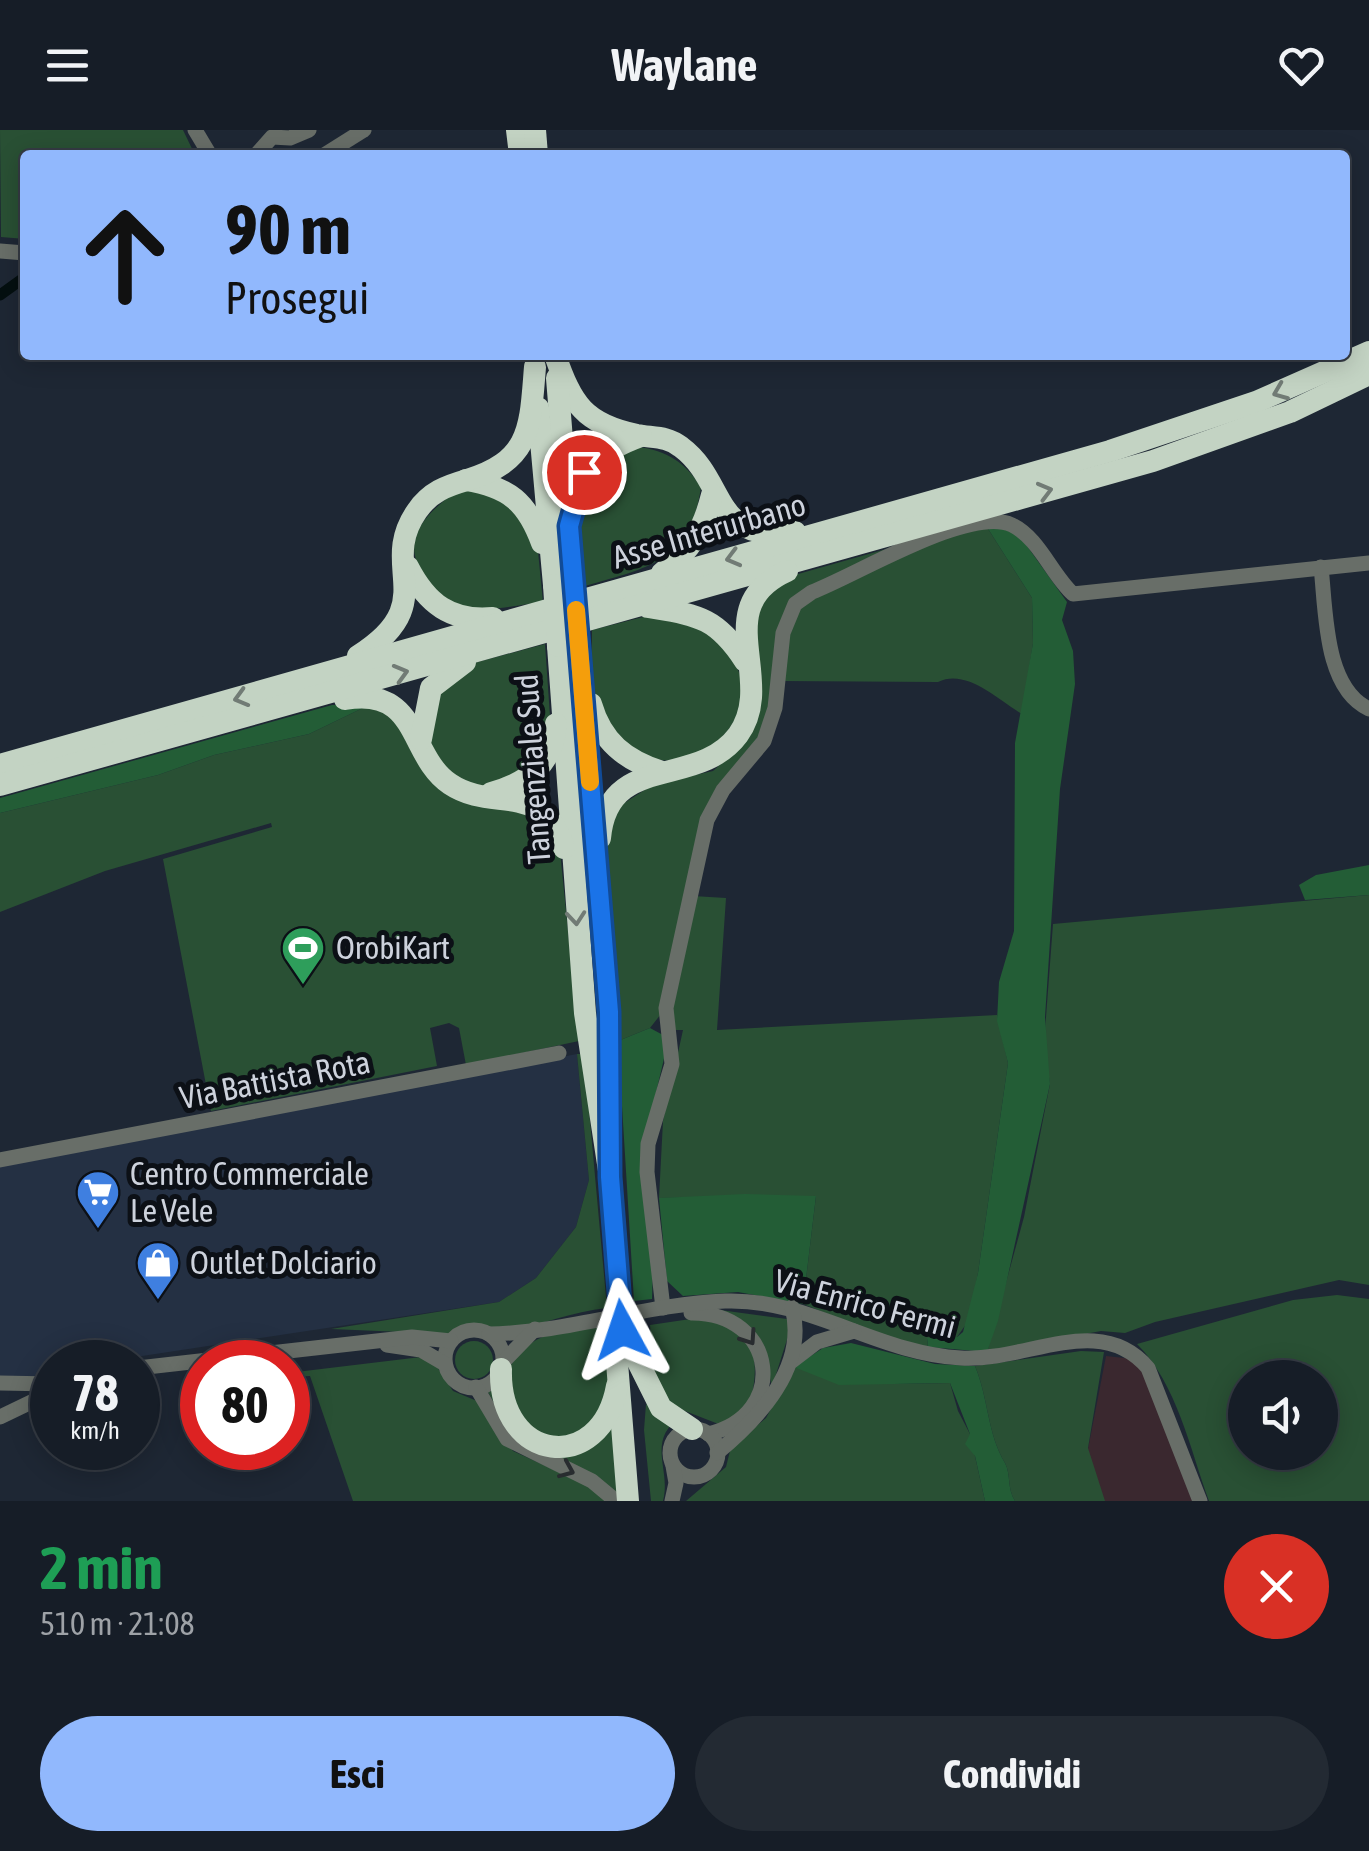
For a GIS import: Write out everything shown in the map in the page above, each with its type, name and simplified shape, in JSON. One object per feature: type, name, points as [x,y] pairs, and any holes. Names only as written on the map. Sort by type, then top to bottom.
[{"type":"highway","points":[[541,360],[530,426],[521,448],[504,466],[441,488],[414,514],[405,539],[406,593],[400,619],[382,642],[332,682],[342,700],[365,696],[401,715],[421,739],[443,779],[462,790],[525,802],[545,814],[559,833],[572,876]]},
{"type":"highway","name":"Tangenziale Sud","points":[[541,360],[569,526],[572,876],[586,1014],[610,1177]]},
{"type":"highway","name":"Tangenziale Sud","points":[[541,360],[554,585],[568,644],[600,901],[606,978],[610,1177]]},
{"type":"highway","points":[[542,360],[586,414],[604,427],[641,436],[660,436],[678,444],[705,474],[712,495],[734,519],[759,532],[863,532]]},
{"type":"highway","name":"Asse Interurbano","points":[[0,765],[332,682],[474,652],[639,605],[1184,428],[1350,360]]},
{"type":"highway","name":"Asse Interurbano","points":[[0,784],[332,682],[540,612],[1153,461],[1290,412],[1369,374]]},
{"type":"highway","points":[[569,526],[584,472],[613,446],[641,436]]},
{"type":"highway","points":[[465,480],[489,484],[521,500],[542,541],[554,585]]},
{"type":"highway","points":[[651,582],[687,552],[704,528],[712,495]]},
{"type":"highway","points":[[600,901],[601,827],[610,805],[635,780],[696,767],[725,751],[750,712],[748,613],[766,583],[863,532]]},
{"type":"highway","points":[[405,560],[428,600],[454,616],[476,619],[540,612]]},
{"type":"highway","points":[[639,605],[706,620],[733,642],[750,668]]},
{"type":"highway","points":[[568,644],[607,740],[636,762],[662,772]]},
{"type":"highway","points":[[485,794],[530,777],[549,755],[568,644]]},
{"type":"highway","points":[[421,739],[431,688],[474,652]]},
{"type":"highway","points":[[610,1177],[640,1501]]},
{"type":"highway","points":[[622,1330],[616,1350],[628,1501]]},
{"type":"highway","points":[[622,1330],[654,1398],[700,1431]]},
{"type":"highway","points":[[502,1366],[503,1407],[511,1424],[522,1435],[548,1446],[568,1445],[596,1433],[613,1411],[618,1386]]},
{"type":"street","points":[[263,150],[272,137],[290,138],[309,130]]},
{"type":"street","points":[[332,150],[364,130]]},
{"type":"street","points":[[674,1501],[673,1440],[743,1420],[763,1380],[759,1352],[747,1331],[722,1315],[662,1308],[646,1172],[648,1144],[672,1064],[666,1008],[707,820],[723,790],[764,741],[775,708],[784,633],[795,604],[812,592],[958,526],[990,521],[1010,524],[1024,534],[1073,594],[1369,563]]},
{"type":"street","points":[[1321,567],[1339,680],[1354,702],[1369,709]]},
{"type":"street","name":"Via Battista Rota","points":[[0,1160],[559,1053]]},
{"type":"street","name":"Via Enrico Fermi","points":[[160,1365],[412,1337],[451,1341],[465,1331],[490,1334],[535,1329],[725,1301],[792,1307],[926,1354],[964,1358],[1016,1354],[1094,1338],[1122,1344],[1148,1368],[1200,1501]]},
{"type":"street","points":[[674,1501],[713,1466],[718,1452],[760,1415],[785,1368],[796,1337],[792,1307]]},
{"type":"street","points":[[535,1329],[491,1382],[476,1388],[506,1439],[592,1481],[616,1501]]},
{"type":"street","points":[[785,1368],[817,1342],[854,1331]]},
{"type":"street","points":[[490,1334],[500,1346],[502,1366]]},
{"type":"street","points":[[446,1364],[451,1341]]},
{"type":"street","name":"Via Enrico Fermi","points":[[373,1344],[420,1350],[446,1364],[453,1379],[476,1388]]},
{"type":"street","points":[[0,1383],[30,1384]]},
{"type":"street","points":[[0,1418],[30,1403]]},
{"type":"street","points":[[700,1431],[718,1452]]},
{"type":"street","points":[[672,1462],[681,1473],[701,1475]]},
{"type":"shaded area","points":[[577,1054],[589,1180],[576,1227],[536,1278],[499,1302],[248,1340],[180,1340],[180,1350],[160,1353],[160,1340],[30,1340],[30,1378],[0,1381],[0,1164]]},
{"type":"shaded area","points":[[1106,1356],[1152,1361],[1202,1501],[1099,1501],[1088,1449]]},
{"type":"green space","points":[[0,130],[183,130],[193,150],[20,150],[20,239],[1,237]]},
{"type":"green space","points":[[631,446],[662,453],[687,469],[701,487],[696,512],[677,546],[663,558],[585,586],[579,498],[583,484]]},
{"type":"green space","points":[[463,486],[509,501],[537,541],[543,602],[496,608],[459,607],[440,596],[428,580],[418,565],[415,538],[429,515]]},
{"type":"green space","points":[[985,524],[1032,598],[1033,643],[1022,714],[981,687],[959,679],[781,681],[785,633],[796,606],[949,535]]},
{"type":"green space","points":[[985,524],[1017,532],[1067,602],[1062,620],[1073,651],[1075,684],[1060,789],[1045,1017],[1050,1084],[998,1321],[987,1352],[928,1347],[927,1338],[957,1337],[963,1332],[978,1273],[1008,1063],[997,1021],[999,982],[1014,931],[1015,743],[1033,643],[1032,598]]},
{"type":"green space","points":[[918,540],[792,604],[772,707],[760,740],[720,789],[661,1014],[650,1028],[618,1041],[605,850],[618,807],[654,784],[713,771],[744,743],[755,608],[791,576]]},
{"type":"green space","points":[[651,615],[684,620],[699,627],[724,649],[739,673],[742,698],[734,721],[718,741],[696,755],[671,761],[645,756],[616,733],[596,699],[592,677],[592,630]]},
{"type":"green space","points":[[545,644],[550,716],[537,763],[487,786],[472,785],[445,770],[429,744],[431,703],[474,663]]},
{"type":"green space","points":[[332,705],[369,705],[309,734],[214,755],[158,775],[0,813],[0,798]]},
{"type":"green space","points":[[369,705],[399,721],[428,774],[527,810],[560,851],[579,1041],[466,1065],[459,1028],[449,1023],[430,1028],[437,1066],[211,1111],[163,859],[272,827],[271,823],[105,871],[0,912],[0,813],[158,775],[214,755],[309,734]]},
{"type":"green space","points":[[1369,865],[1369,895],[1305,900],[1299,885],[1316,875]]},
{"type":"green space","points":[[1369,895],[1369,1285],[1339,1280],[1155,1322],[1125,1333],[1101,1331],[987,1352],[1024,1217],[1050,1084],[1044,1044],[1053,924]]},
{"type":"green space","points":[[693,896],[726,898],[717,1030],[997,1015],[1008,1063],[978,1273],[969,1320],[957,1337],[927,1339],[928,1347],[885,1337],[803,1304],[816,1196],[659,1198],[663,1121],[683,1030],[670,1030],[669,1008]]},
{"type":"green space","points":[[650,1028],[663,1035],[666,1050],[640,1161],[653,1267],[652,1299],[634,1301],[618,1041]]},
{"type":"green space","points":[[577,1054],[581,1054],[586,1077],[607,1308],[504,1331],[464,1327],[450,1334],[331,1329],[499,1302],[536,1278],[576,1227],[589,1180]]},
{"type":"green space","points":[[816,1196],[803,1304],[738,1292],[683,1296],[667,1281],[659,1198]]},
{"type":"green space","points":[[1337,1295],[1369,1299],[1369,1501],[1209,1501],[1172,1398],[1151,1360],[1137,1344],[1293,1300]]},
{"type":"green space","points":[[720,1310],[787,1319],[790,1330],[772,1387],[768,1370]]},
{"type":"green space","points":[[704,1317],[735,1329],[751,1348],[754,1359],[750,1404],[721,1425],[662,1402],[654,1375],[650,1325]]},
{"type":"green space","points":[[607,1325],[613,1393],[577,1440],[525,1432],[507,1373],[515,1359],[536,1340],[548,1335]]},
{"type":"green space","points":[[474,1341],[487,1347],[493,1360],[487,1373],[474,1379],[461,1373],[455,1360],[461,1347]]},
{"type":"green space","points":[[851,1343],[935,1364],[975,1366],[1015,1501],[985,1501],[975,1456],[965,1444],[970,1434],[950,1383],[839,1385],[794,1367],[823,1348]]},
{"type":"green space","points":[[1081,1351],[1104,1352],[1088,1448],[1105,1501],[1015,1501],[975,1366]]},
{"type":"green space","points":[[421,1357],[436,1365],[453,1391],[477,1401],[513,1451],[596,1489],[609,1501],[353,1501],[310,1370]]},
{"type":"green space","points":[[794,1367],[895,1384],[950,1383],[970,1434],[985,1501],[686,1501],[726,1467],[731,1447],[766,1418]]},
{"type":"green space","points":[[496,1389],[534,1448],[614,1421],[623,1501],[516,1443],[488,1392]]},
{"type":"green space","points":[[646,1404],[672,1424],[662,1442],[663,1501],[651,1501],[644,1430]]},
{"type":"waterway","points":[[0,295],[20,281]]},
{"type":"slow traffic","points":[[576,610],[590,782]]},
{"type":"place","name":"OrobiKart","points":[[303,986]]},
{"type":"place","name":"Centro Commerciale Le Vele","points":[[98,1230]]},
{"type":"place","name":"Outlet Dolciario","points":[[158,1301]]},
{"type":"route","points":[[584,472],[569,526],[609,1012],[610,1177],[622,1330]]}]
